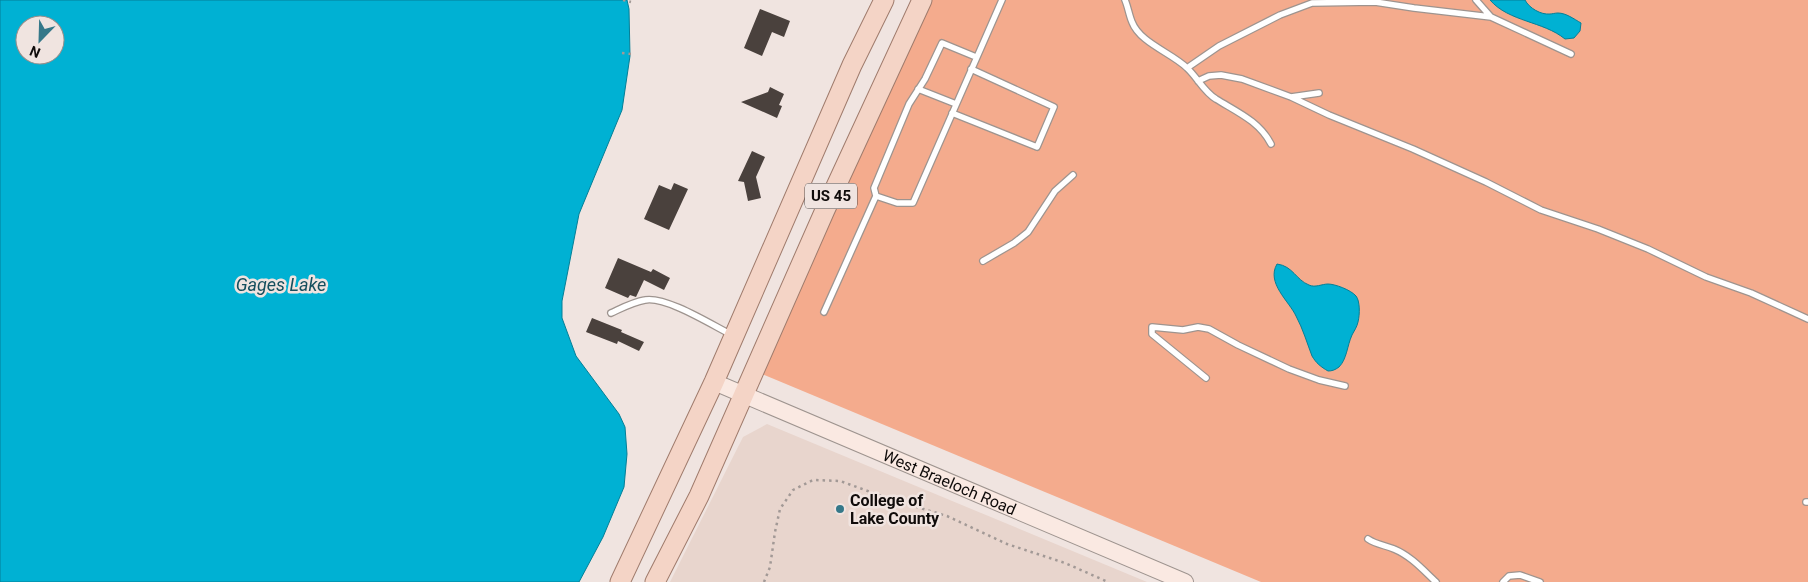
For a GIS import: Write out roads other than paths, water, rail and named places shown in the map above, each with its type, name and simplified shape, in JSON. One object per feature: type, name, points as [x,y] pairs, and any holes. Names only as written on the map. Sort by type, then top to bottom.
[{"type":"main road","name":"US 45","points":[[620,582],[714,382],[852,66],[884,0]]},
{"type":"main road","name":"US 45","points":[[655,582],[699,496],[825,210],[922,0]]},
{"type":"street","name":"West Braeloch Road","points":[[714,382],[1185,582]]},
{"type":"lane","points":[[876,196],[896,203],[913,203],[1002,0]]},
{"type":"lane","points":[[1125,0],[1132,24],[1140,34],[1187,68],[1214,98],[1232,107],[1250,120],[1265,133],[1271,144]]},
{"type":"lane","points":[[1476,0],[1491,17]]},
{"type":"lane","points":[[1187,68],[1219,46],[1280,14],[1312,4],[1374,2],[1491,17],[1571,54]]},
{"type":"lane","points":[[824,312],[876,196],[874,188],[909,104],[942,43],[976,57]]},
{"type":"lane","points":[[952,113],[1037,147],[1054,107],[971,69]]},
{"type":"lane","points":[[1198,81],[1209,76],[1221,75],[1242,79],[1291,98],[1486,182],[1541,210],[1598,229],[1648,249],[1706,277],[1751,293],[1808,319]]},
{"type":"lane","points":[[918,89],[956,104]]},
{"type":"lane","points":[[1291,98],[1319,93]]},
{"type":"lane","points":[[983,261],[1014,243],[1028,232],[1055,191],[1073,175]]},
{"type":"lane","points":[[611,313],[645,300],[660,301],[675,306],[734,336]]},
{"type":"lane","points":[[1206,378],[1159,342],[1152,334],[1152,327],[1183,330],[1198,327],[1209,329],[1238,345],[1289,368],[1319,380],[1345,386]]},
{"type":"lane","points":[[1368,539],[1378,545],[1394,549],[1412,559],[1436,582]]},
{"type":"lane","points":[[1503,582],[1509,576],[1520,575],[1540,582]]},
{"type":"water","name":"Gages Lake","points":[[0,0],[627,0],[629,9],[630,56],[622,110],[579,214],[562,301],[562,318],[576,356],[619,414],[625,427],[627,454],[624,487],[603,537],[579,582],[0,582]]},
{"type":"water","points":[[1490,0],[1525,0],[1529,6],[1539,12],[1547,14],[1561,13],[1573,18],[1581,23],[1580,31],[1574,38],[1565,39],[1547,28],[1507,13]]},
{"type":"water","points":[[1277,264],[1287,267],[1309,285],[1335,285],[1356,296],[1359,304],[1358,324],[1350,339],[1344,360],[1336,369],[1328,371],[1319,365],[1312,356],[1293,310],[1276,285],[1274,271]]},
{"type":"place","name":"College of Lake County","points":[[840,509]]}]
